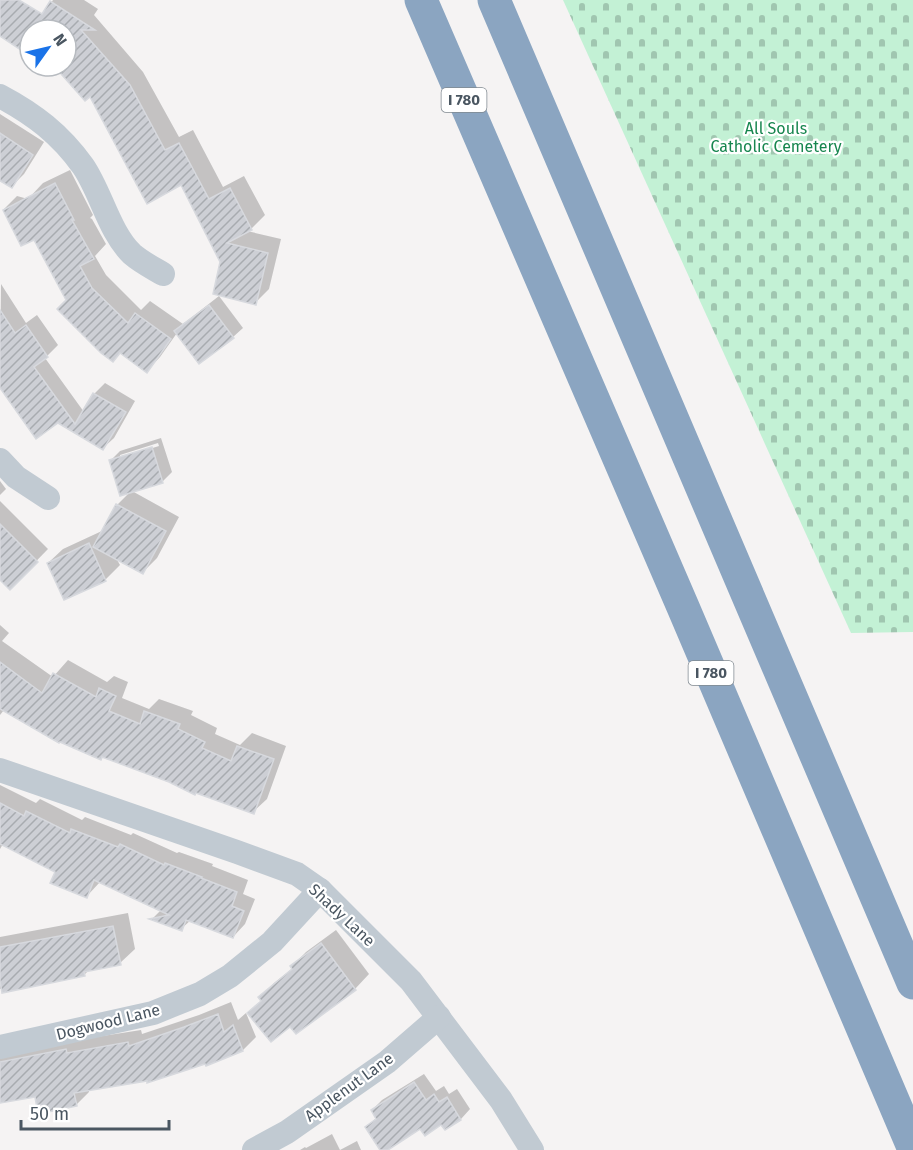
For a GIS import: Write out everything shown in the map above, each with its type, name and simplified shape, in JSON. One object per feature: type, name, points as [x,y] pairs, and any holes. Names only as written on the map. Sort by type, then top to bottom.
[{"type":"highway","points":[[400,0],[442,89],[508,200]]},
{"type":"highway","name":"I 780","points":[[421,0],[913,1147]]},
{"type":"highway","points":[[494,0],[913,983]]},
{"type":"highway","points":[[519,0],[549,89],[553,141]]},
{"type":"street","points":[[0,96],[44,123],[68,147],[84,168],[120,239],[132,254],[163,274]]},
{"type":"street","points":[[0,460],[16,477],[48,498]]},
{"type":"street","name":"Shady Lane","points":[[0,770],[297,874],[320,890],[411,981],[501,1100],[532,1150]]},
{"type":"street","name":"Dogwood Lane","points":[[0,1047],[153,1013],[200,994],[230,976],[272,942],[320,890]]},
{"type":"street","name":"Applenut Lane","points":[[254,1150],[286,1132],[387,1062],[439,1017]]},
{"type":"green space","name":"All Souls Catholic Cemetery","points":[[563,0],[913,0],[913,632],[851,633]]},
{"type":"building","points":[[0,0],[19,0],[42,14],[50,1],[76,18],[18,18],[18,48],[0,36]]},
{"type":"building","points":[[78,19],[95,30],[81,30],[130,85],[165,150],[179,143],[209,199],[230,188],[252,230],[227,243],[268,253],[256,305],[213,294],[220,262],[181,185],[147,204],[90,97],[85,101],[65,78],[78,78]]},
{"type":"building","points":[[0,133],[33,155],[12,188],[0,181]]},
{"type":"building","points":[[55,183],[94,259],[80,266],[92,288],[128,323],[135,313],[171,339],[147,373],[120,353],[113,362],[57,309],[66,300],[34,240],[21,246],[3,210]]},
{"type":"building","points":[[209,305],[234,338],[199,364],[174,331]]},
{"type":"building","points":[[0,310],[15,333],[26,325],[48,357],[34,367],[75,424],[93,393],[126,412],[103,450],[58,423],[36,439],[0,388]]},
{"type":"building","points":[[152,447],[163,483],[120,496],[109,460]]},
{"type":"building","points":[[116,504],[166,531],[143,574],[93,547]]},
{"type":"building","points":[[0,524],[38,562],[10,590],[0,580]]},
{"type":"building","points":[[89,543],[106,581],[64,600],[47,563]]},
{"type":"building","points":[[0,662],[42,693],[53,673],[96,697],[99,688],[116,696],[109,711],[140,724],[144,711],[180,724],[178,729],[205,742],[202,748],[231,761],[237,746],[274,759],[254,814],[196,793],[195,795],[169,782],[102,757],[101,760],[59,743],[0,709]]},
{"type":"building","points":[[0,803],[24,816],[26,811],[70,833],[71,829],[118,847],[120,844],[164,865],[165,863],[237,892],[232,906],[244,911],[233,938],[186,920],[182,931],[149,919],[169,915],[94,880],[87,898],[50,883],[55,872],[0,844]]},
{"type":"building","points":[[113,926],[121,965],[84,972],[85,976],[2,993],[0,947]]},
{"type":"building","points":[[321,943],[356,990],[296,1034],[290,1027],[271,1042],[247,1013],[261,1001],[258,997],[292,969],[290,966]]},
{"type":"building","points":[[218,1014],[224,1032],[233,1025],[243,1051],[206,1066],[205,1064],[147,1083],[147,1081],[74,1093],[77,1106],[38,1114],[35,1097],[0,1103],[0,1062],[66,1049],[67,1053],[128,1042],[129,1046]]},
{"type":"building","points":[[414,1082],[426,1100],[434,1094],[439,1102],[447,1097],[461,1120],[445,1130],[441,1125],[425,1136],[420,1129],[388,1150],[380,1150],[365,1127],[376,1119],[371,1110]]}]
